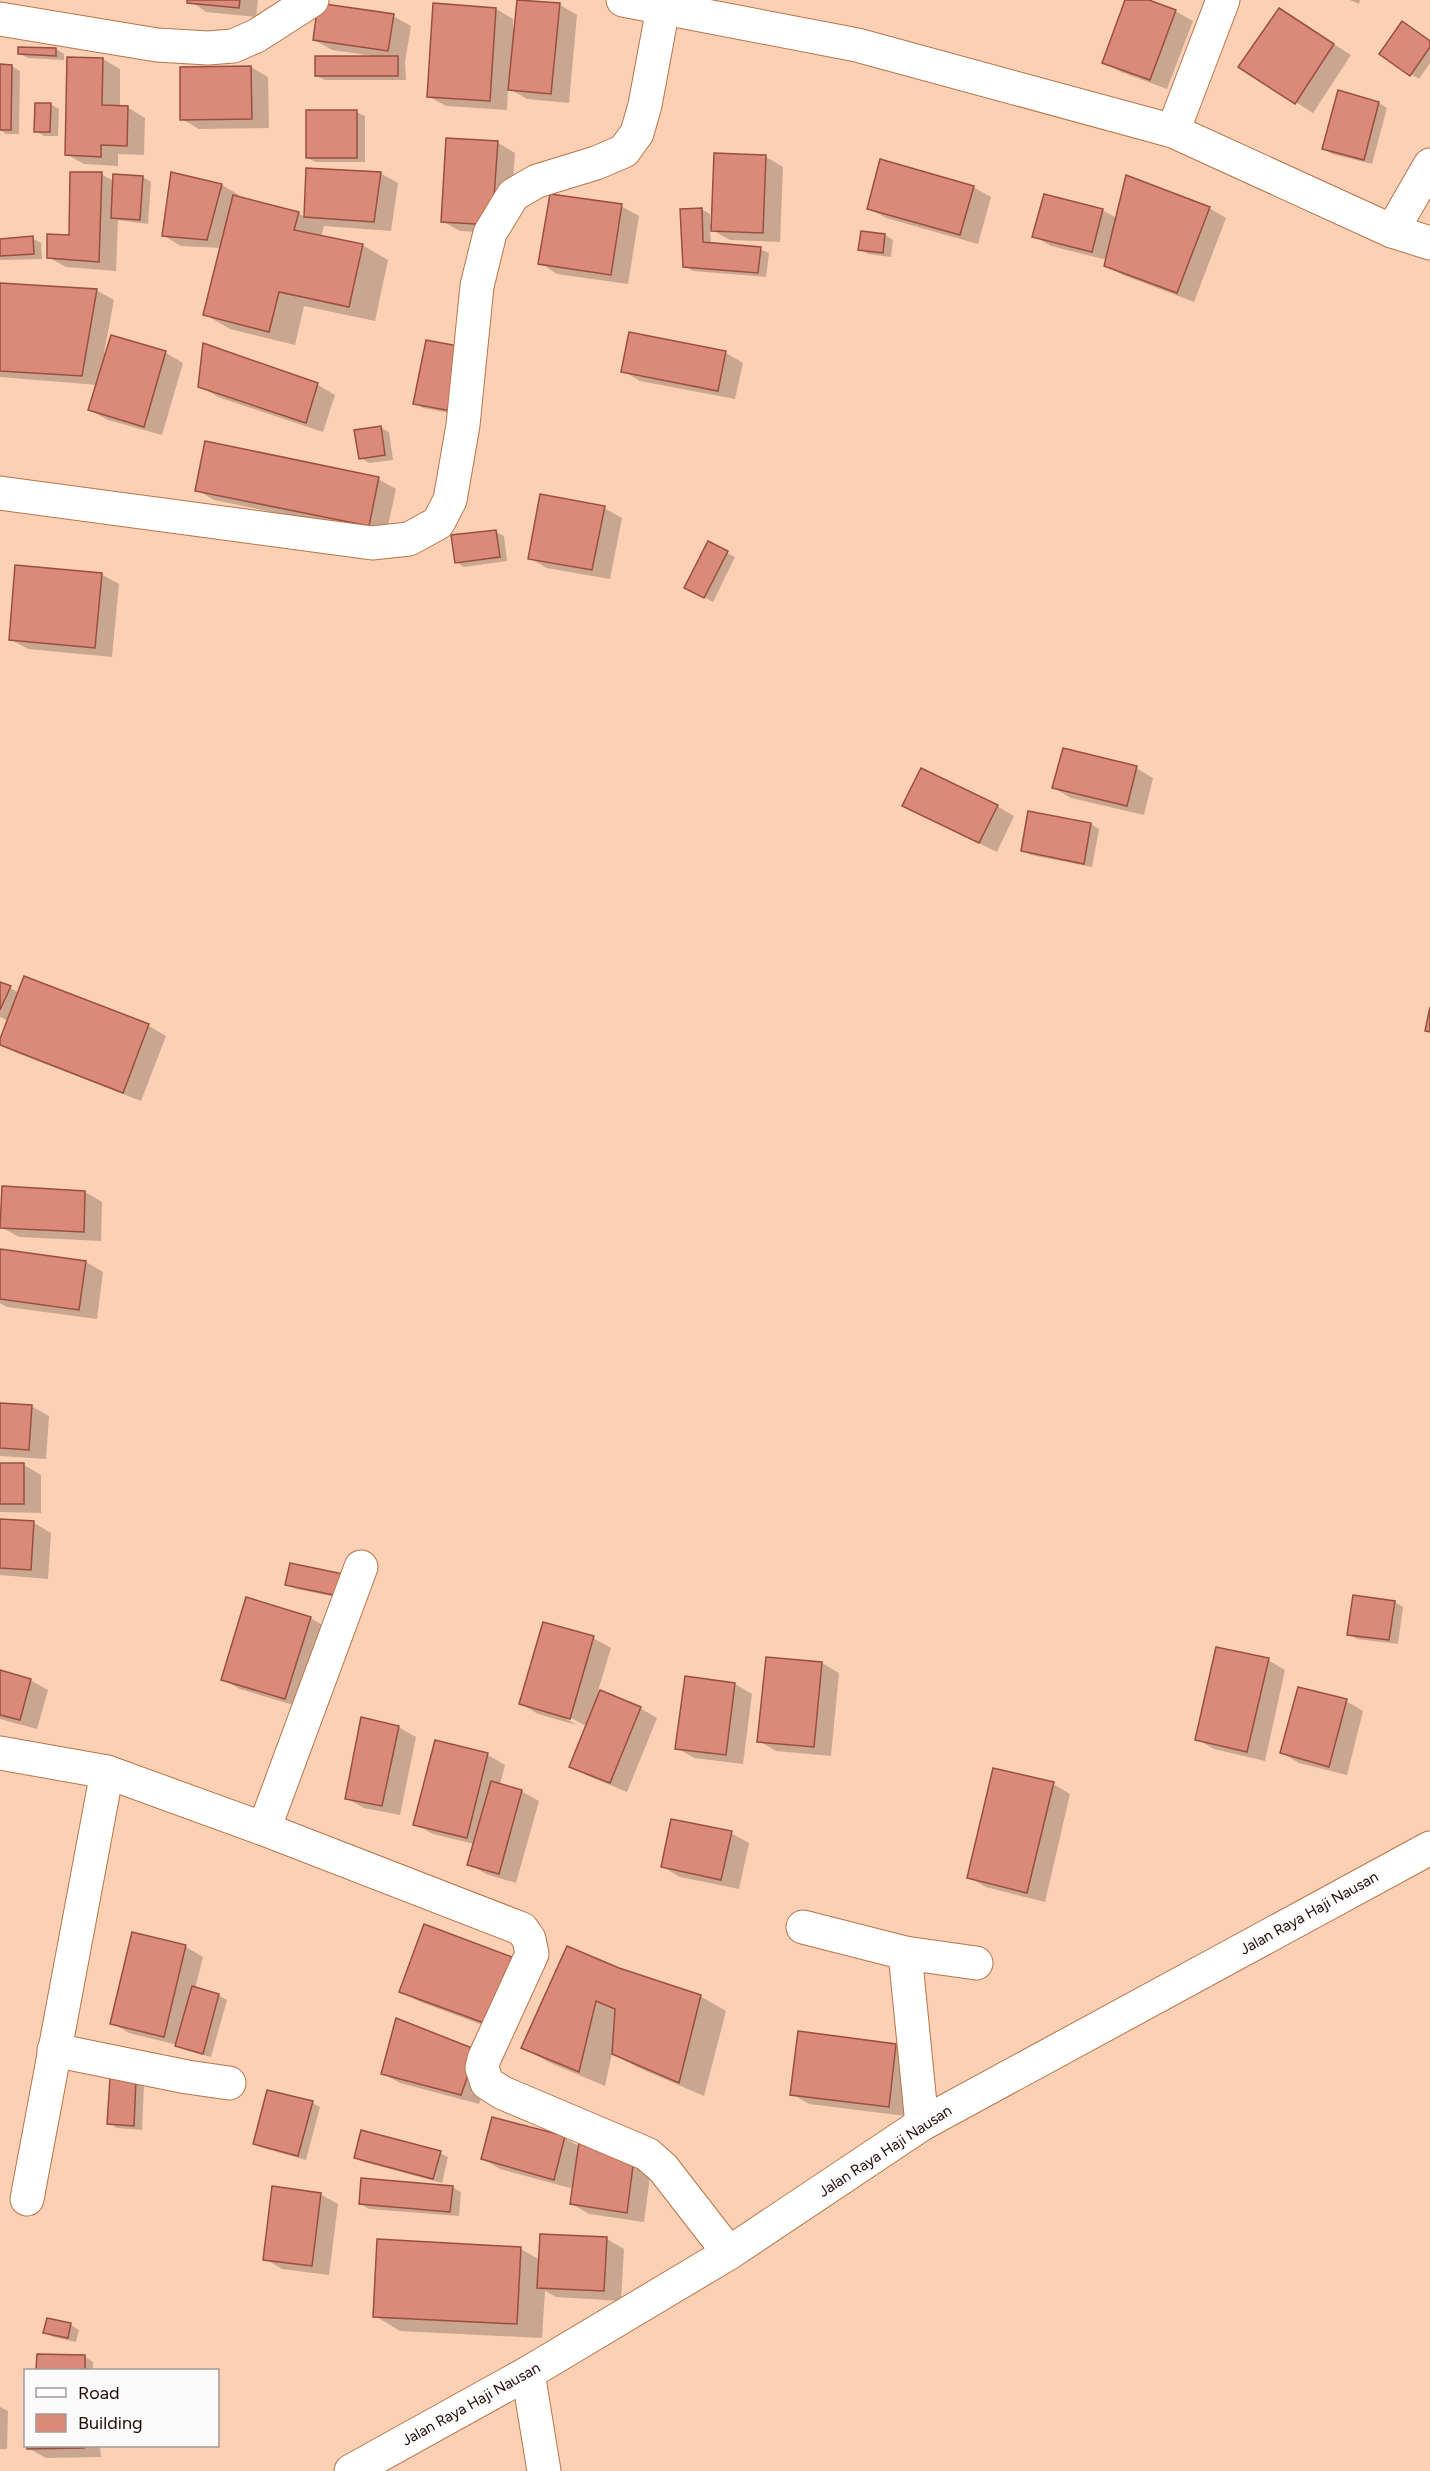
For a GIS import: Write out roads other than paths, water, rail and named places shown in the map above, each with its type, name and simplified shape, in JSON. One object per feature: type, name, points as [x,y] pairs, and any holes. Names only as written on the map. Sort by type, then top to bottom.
[{"type":"street","points":[[0,19],[158,45],[208,48],[233,46],[256,36],[312,0]]},
{"type":"street","points":[[623,0],[858,45],[1173,131],[1392,231],[1430,243]]},
{"type":"street","points":[[1173,131],[1223,0]]},
{"type":"street","points":[[0,493],[372,543],[409,539],[438,523],[450,500],[452,489],[463,425],[477,286],[490,233],[513,195],[537,181],[596,163],[624,151],[637,133],[645,105],[663,8]]},
{"type":"street","points":[[1392,231],[1430,165]]},
{"type":"street","points":[[264,1829],[361,1566]]},
{"type":"street","points":[[0,1753],[106,1772],[264,1829],[522,1929],[529,1939],[532,1954],[484,2059],[482,2068],[487,2083],[503,2093],[646,2154],[663,2168],[729,2253]]},
{"type":"street","points":[[27,2199],[106,1772]]},
{"type":"street","name":"Jalan Raya Haji Nausan","points":[[351,2471],[528,2373],[729,2253],[921,2124],[1430,1848]]},
{"type":"street","points":[[802,1927],[905,1953],[976,1963]]},
{"type":"street","points":[[905,1953],[921,2124]]},
{"type":"street","points":[[54,2050],[187,2077],[229,2083]]},
{"type":"street","points":[[528,2373],[544,2471]]}]
